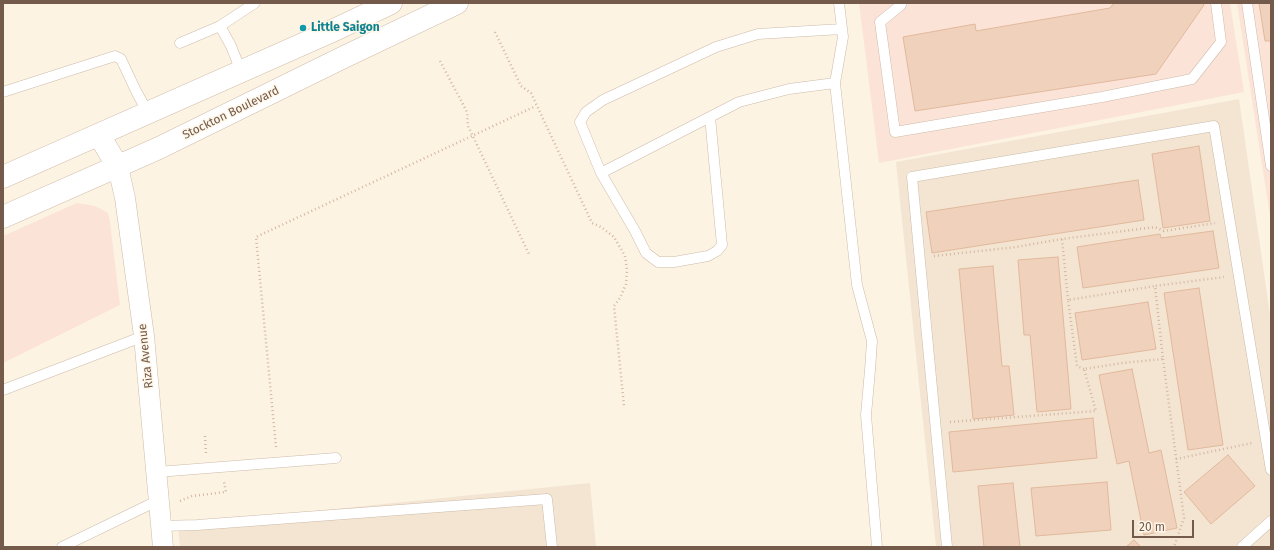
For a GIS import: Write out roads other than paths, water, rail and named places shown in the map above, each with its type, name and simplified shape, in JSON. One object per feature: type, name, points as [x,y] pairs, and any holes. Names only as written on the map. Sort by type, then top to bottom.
[{"type":"main road","points":[[3,177],[330,32],[391,3]]},
{"type":"main road","name":"Stockton Boulevard","points":[[3,217],[118,167],[447,6]]},
{"type":"main road","points":[[99,135],[118,167]]},
{"type":"street","name":"Riza Avenue","points":[[118,167],[125,198],[144,336],[163,547]]},
{"type":"lane","points":[[180,43],[220,26],[255,3]]},
{"type":"lane","points":[[839,3],[843,37],[835,83],[857,285],[872,341],[866,415],[877,547]]},
{"type":"lane","points":[[902,5],[880,22],[895,132],[1102,97],[1192,79],[1220,42],[1216,3]]},
{"type":"lane","points":[[1247,3],[1271,166]]},
{"type":"lane","points":[[220,26],[231,46],[241,71]]},
{"type":"lane","points":[[710,117],[722,245],[717,251],[708,256],[674,262],[658,262],[646,253],[636,231],[601,172],[580,122],[586,112],[603,100],[716,47],[758,34],[842,29]]},
{"type":"lane","points":[[3,92],[115,56],[120,59],[148,113]]},
{"type":"lane","points":[[601,172],[739,102],[788,89],[835,83]]},
{"type":"lane","points":[[947,547],[912,177],[1214,126],[1271,470]]},
{"type":"lane","points":[[3,390],[144,336]]},
{"type":"lane","points":[[157,472],[336,458]]},
{"type":"lane","points":[[161,526],[197,525],[547,499],[552,547]]},
{"type":"lane","points":[[62,547],[159,500]]},
{"type":"lane","points":[[1242,547],[1271,522]]},
{"type":"place","name":"Little Saigon","points":[[303,28]]}]
